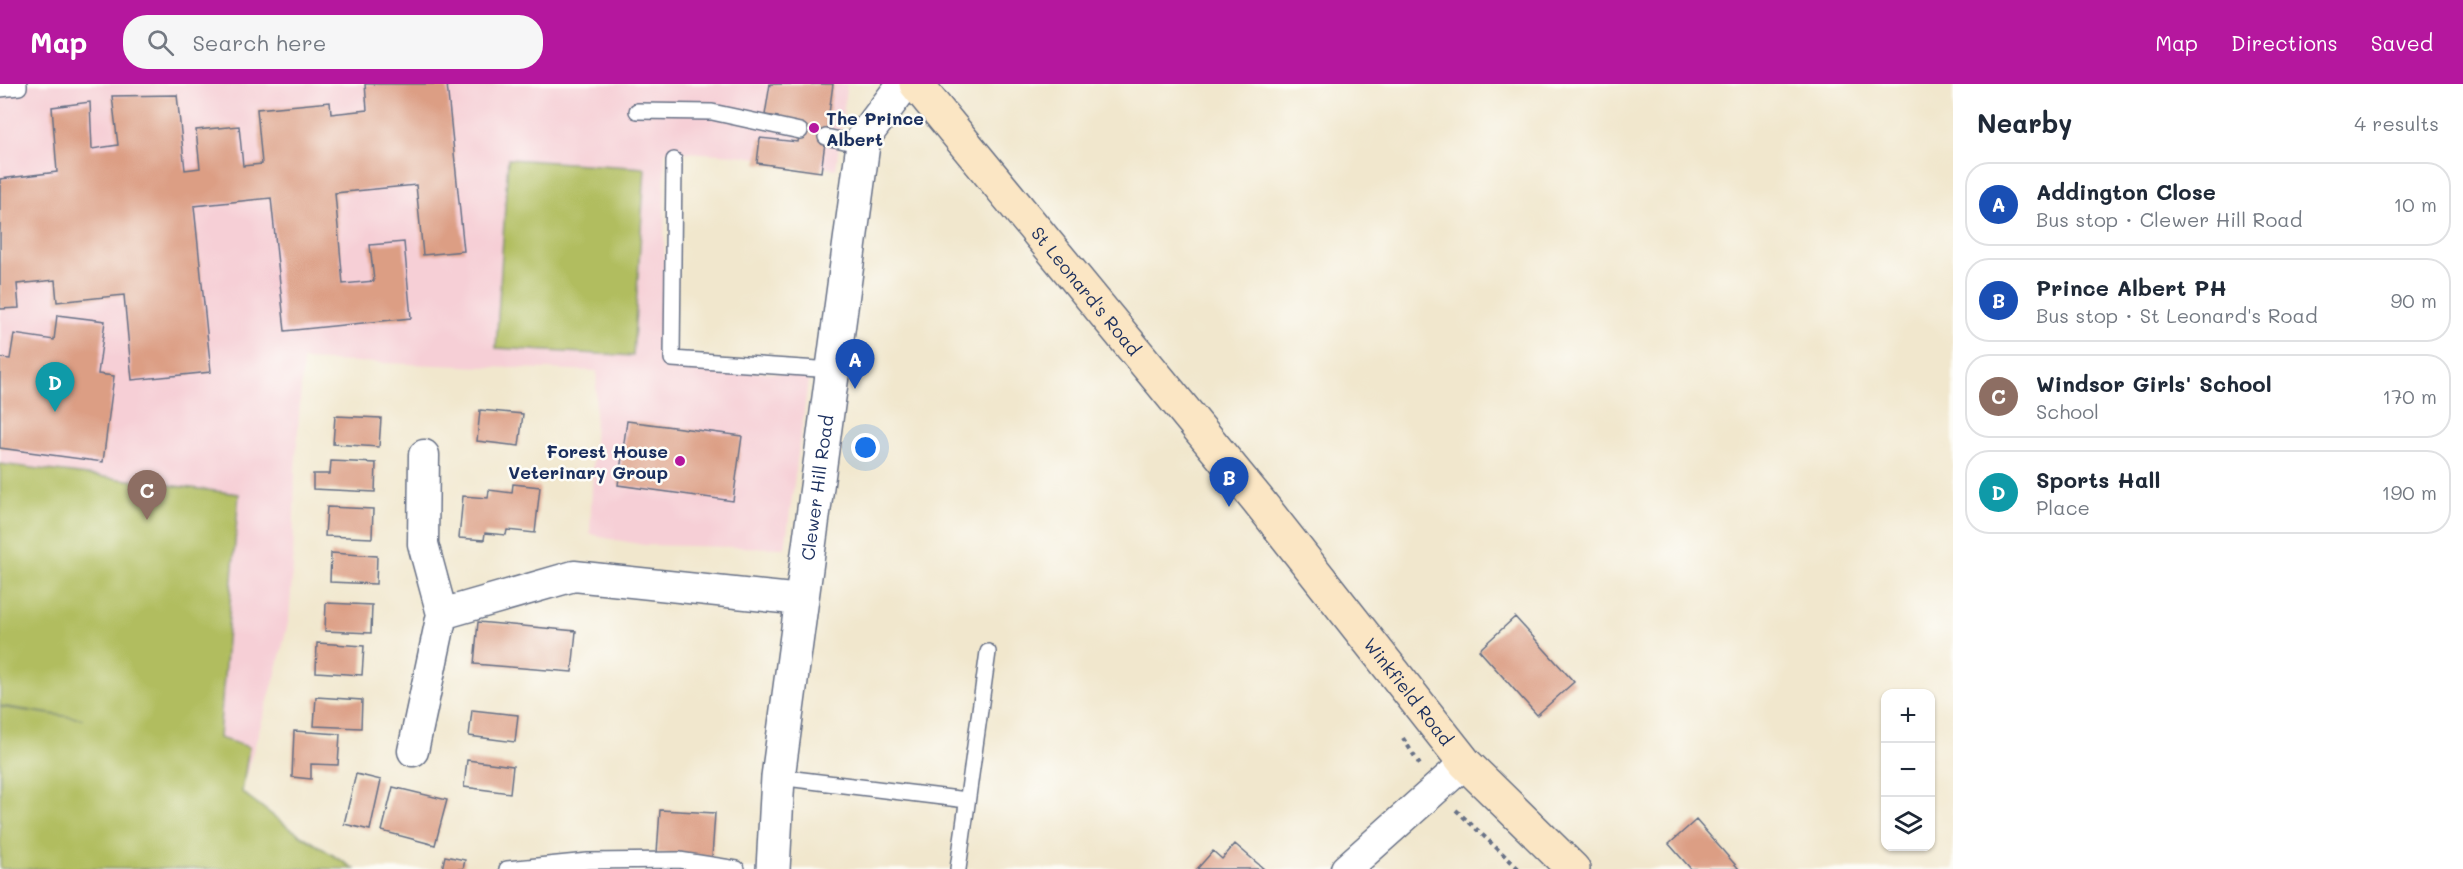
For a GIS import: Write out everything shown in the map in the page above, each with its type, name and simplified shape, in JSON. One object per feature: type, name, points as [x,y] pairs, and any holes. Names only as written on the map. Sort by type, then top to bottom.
[{"type":"main road","name":"St Leonard's Road","points":[[916,84],[1257,499]]},
{"type":"main road","name":"Winkfield Road","points":[[1257,499],[1465,763],[1573,869]]},
{"type":"street","name":"Clewer Hill Road","points":[[773,869],[778,777],[864,137],[904,84]]},
{"type":"street","points":[[413,751],[442,614],[423,544],[424,455]]},
{"type":"street","points":[[442,614],[574,576],[802,600]]},
{"type":"street","points":[[1346,869],[1465,763]]},
{"type":"lane","points":[[0,89],[19,87],[19,84]]},
{"type":"lane","points":[[638,111],[712,112],[800,131]]},
{"type":"lane","points":[[826,137],[863,145]]},
{"type":"lane","points":[[674,160],[672,359],[833,370]]},
{"type":"lane","points":[[958,869],[988,652]]},
{"type":"lane","points":[[778,777],[967,800]]},
{"type":"lane","points":[[507,869],[588,861],[679,860],[737,869]]},
{"type":"shaded area","points":[[0,84],[847,84],[836,169],[736,155],[665,151],[663,367],[809,375],[785,548],[644,545],[590,533],[597,371],[303,360],[295,471],[293,568],[289,619],[275,677],[241,792],[288,827],[355,869],[0,869]]},
{"type":"green space","points":[[508,159],[645,168],[633,356],[496,348]]},
{"type":"green space","points":[[0,464],[239,494],[219,738],[249,747],[242,792],[288,827],[355,869],[0,869],[0,707],[84,719],[0,706]]},
{"type":"building","points":[[365,84],[447,84],[464,251],[423,255],[416,185],[335,193],[343,284],[374,281],[370,245],[404,242],[411,318],[285,331],[271,198],[194,206],[211,372],[132,380],[124,295],[57,302],[55,280],[17,284],[19,308],[0,309],[0,179],[57,172],[52,107],[90,102],[92,149],[118,145],[112,96],[177,95],[185,170],[200,168],[196,130],[239,126],[243,166],[262,164],[257,109],[330,102],[331,114],[367,110]]},
{"type":"building","name":"The Prince Albert","points":[[770,84],[833,84],[821,172],[757,163],[760,138],[798,142],[802,125],[778,121],[778,117],[765,115]]},
{"type":"building","points":[[57,315],[105,321],[98,374],[114,376],[103,462],[0,448],[0,358],[10,359],[14,334],[54,340]]},
{"type":"building","points":[[480,410],[523,414],[519,446],[477,441]]},
{"type":"building","points":[[335,416],[381,418],[379,447],[333,444]]},
{"type":"building","name":"Forest House Veterinary Group","points":[[627,421],[742,436],[733,501],[618,485]]},
{"type":"building","points":[[331,461],[376,463],[375,492],[313,489],[313,474],[330,474]]},
{"type":"building","points":[[513,484],[540,487],[535,533],[507,530],[506,535],[485,533],[484,540],[459,538],[463,496],[488,498],[489,490],[512,493]]},
{"type":"building","points":[[327,507],[373,509],[372,538],[325,536]]},
{"type":"building","points":[[331,553],[377,556],[376,584],[330,582]]},
{"type":"building","points":[[326,603],[372,605],[371,633],[325,631]]},
{"type":"building","points":[[1515,617],[1574,682],[1537,715],[1479,650]]},
{"type":"building","points":[[478,622],[576,631],[572,672],[474,664]]},
{"type":"building","points":[[317,643],[364,646],[362,675],[316,672]]},
{"type":"building","points":[[316,697],[362,700],[361,728],[314,726]]},
{"type":"building","points":[[472,710],[518,715],[515,742],[469,736]]},
{"type":"building","points":[[294,731],[340,734],[338,765],[311,764],[311,779],[292,777]]},
{"type":"building","points":[[467,760],[513,766],[510,793],[464,787]]},
{"type":"building","points":[[356,774],[381,780],[370,830],[344,824]]},
{"type":"building","points":[[393,787],[447,800],[435,845],[382,831]]},
{"type":"building","points":[[660,810],[715,813],[712,857],[657,853]]},
{"type":"building","points":[[1696,820],[1739,869],[1691,869],[1669,844]]},
{"type":"building","points":[[1235,844],[1264,869],[1197,869],[1213,851],[1222,859]]},
{"type":"building","points":[[445,856],[465,860],[463,869],[442,869]]},
{"type":"place","name":"The Prince Albert","points":[[814,128]]},
{"type":"place","name":"Addington Close","points":[[855,389]]},
{"type":"place","name":"Sports Hall","points":[[55,412]]},
{"type":"place","name":"Forest House Veterinary Group","points":[[680,461]]},
{"type":"place","name":"Prince Albert PH","points":[[1229,507]]},
{"type":"place","name":"Windsor Girls' School","points":[[147,520]]}]
